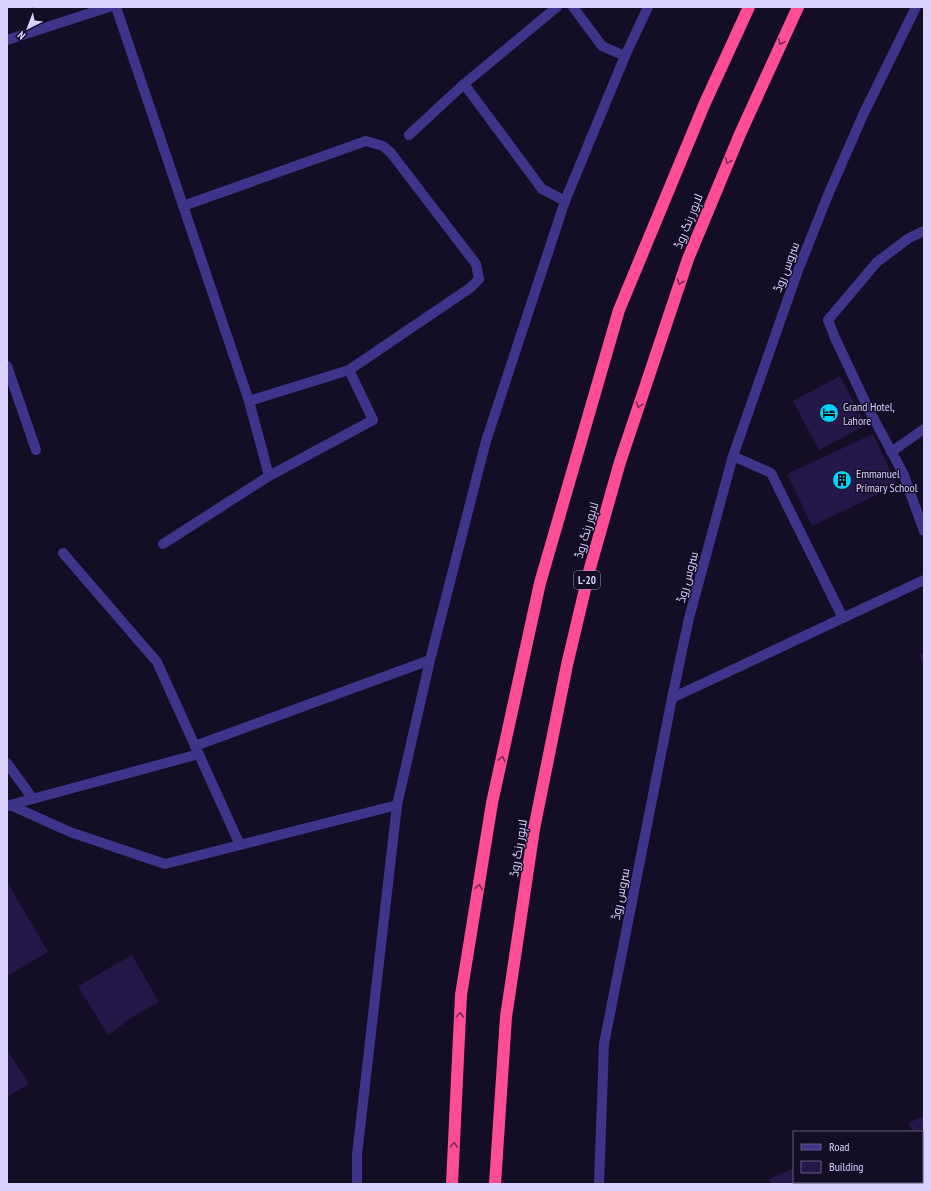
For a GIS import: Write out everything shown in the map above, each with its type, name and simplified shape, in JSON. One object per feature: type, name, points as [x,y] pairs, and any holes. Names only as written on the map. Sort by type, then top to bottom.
[{"type":"highway","points":[[452,1184],[461,995],[492,803],[540,583],[619,310],[704,105],[749,7]]},
{"type":"highway","name":"لاہور رنگ روڈ","points":[[495,1184],[506,1017],[532,845],[567,665],[590,568],[622,454],[688,259],[740,134],[798,7]]},
{"type":"street","points":[[7,40],[109,7]]},
{"type":"street","points":[[116,7],[249,401],[269,476]]},
{"type":"street","points":[[409,135],[464,84],[557,7]]},
{"type":"street","points":[[573,7],[602,46],[625,56]]},
{"type":"street","points":[[357,1184],[358,1155],[397,805],[430,660],[486,440],[566,201],[625,56],[648,7]]},
{"type":"street","name":"سروس روڈ","points":[[599,1184],[604,1044],[689,618],[733,456],[797,273],[828,194],[863,115],[916,7]]},
{"type":"street","points":[[464,84],[542,189],[566,201]]},
{"type":"street","points":[[183,206],[366,142],[382,146],[391,153],[476,264],[479,279],[470,288],[349,370],[249,401]]},
{"type":"street","points":[[924,231],[909,238],[878,262],[828,320],[869,410],[903,474],[924,531]]},
{"type":"street","points":[[7,366],[36,450]]},
{"type":"street","points":[[163,544],[269,476],[373,420],[349,370]]},
{"type":"street","points":[[891,452],[924,429]]},
{"type":"street","points":[[733,456],[771,473],[843,618]]},
{"type":"street","points":[[63,554],[157,662],[240,845]]},
{"type":"street","points":[[672,698],[924,580]]},
{"type":"street","points":[[9,805],[197,750],[430,660]]},
{"type":"street","points":[[7,763],[33,799]]},
{"type":"street","points":[[9,805],[70,832],[165,864],[397,805]]},
{"type":"building","name":"Grand Hotel, Lahore","points":[[840,376],[866,425],[819,450],[793,401]]},
{"type":"building","name":"Emmanuel Primary School","points":[[873,434],[897,485],[812,526],[787,474]]},
{"type":"building","points":[[924,653],[924,665],[919,655]]},
{"type":"building","points":[[7,882],[48,952],[7,976]]},
{"type":"building","points":[[132,955],[159,1002],[132,1017],[108,1035],[78,986]]},
{"type":"building","points":[[7,1050],[29,1084],[7,1097]]},
{"type":"building","points":[[924,1116],[924,1146],[923,1131],[913,1131],[908,1123]]},
{"type":"building","points":[[793,1168],[793,1183],[820,1184],[771,1184],[769,1179]]},
{"type":"place","name":"Grand Hotel, Lahore","points":[[829,413]]},
{"type":"place","name":"Emmanuel Primary School","points":[[842,480]]}]
